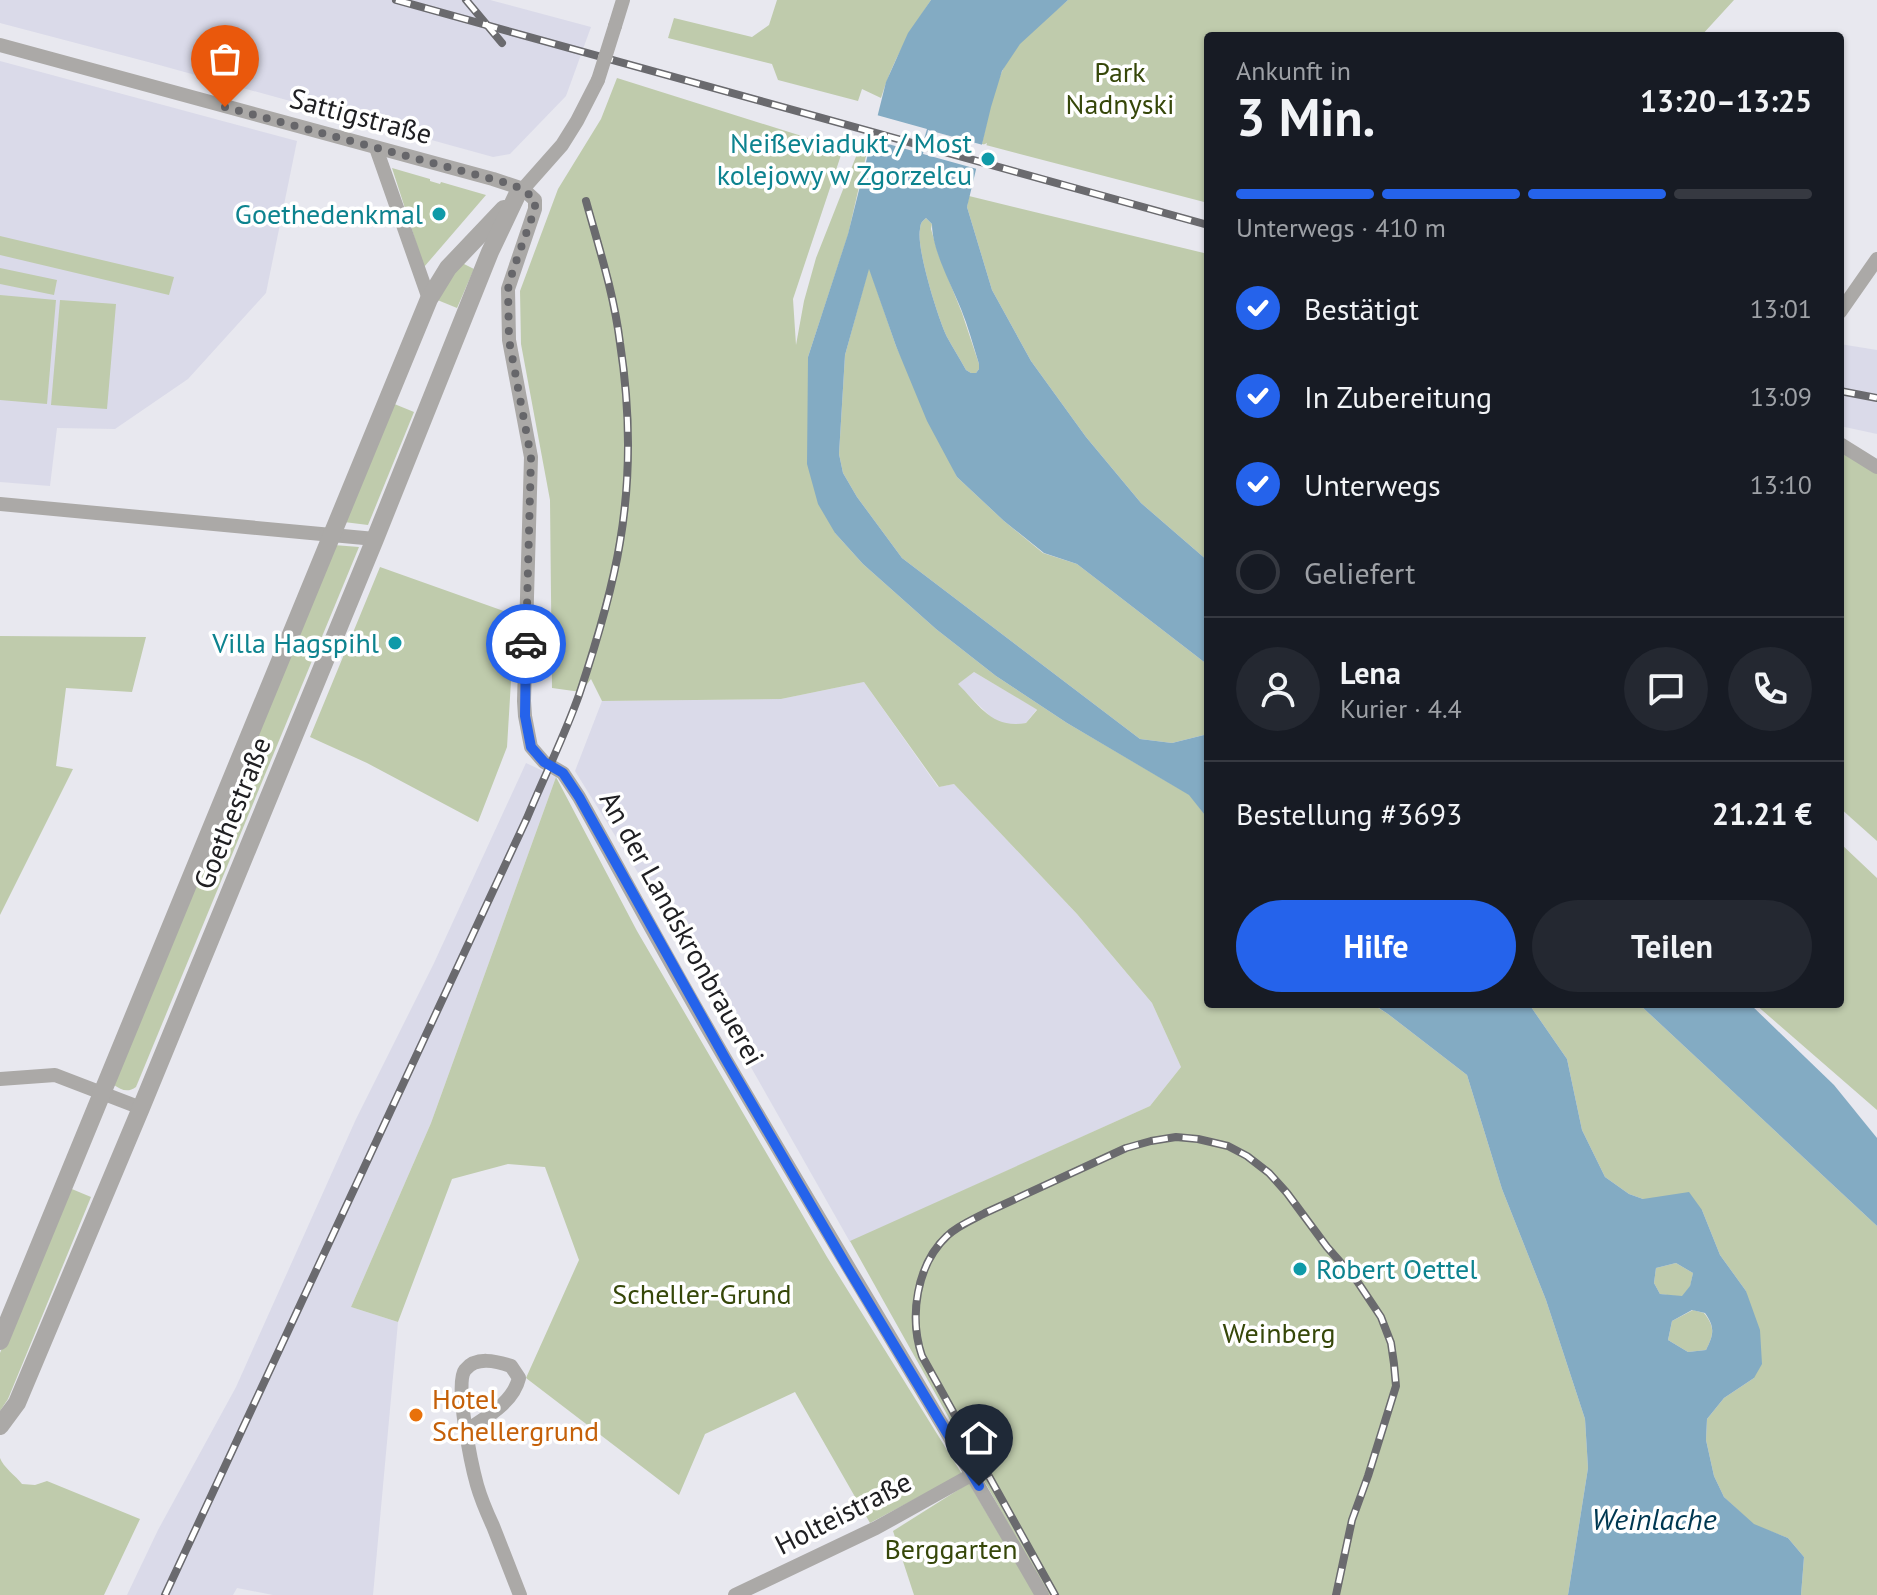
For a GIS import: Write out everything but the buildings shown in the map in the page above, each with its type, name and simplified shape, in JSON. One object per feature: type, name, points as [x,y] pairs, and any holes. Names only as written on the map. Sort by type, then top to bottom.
[{"type":"street","points":[[520,192],[562,145],[577,121],[598,80],[623,0]]},
{"type":"street","name":"Sattigstraße","points":[[0,45],[376,148],[520,192]]},
{"type":"street","points":[[376,148],[429,299]]},
{"type":"street","name":"Goethestraße","points":[[0,1341],[429,299],[448,268],[520,192]]},
{"type":"street","name":"Goethestraße","points":[[0,1426],[17,1403],[375,539],[490,252],[520,192]]},
{"type":"street","name":"An der Landskronbrauerei","points":[[520,192],[535,200],[535,209],[508,289],[509,340],[531,457],[524,701],[531,747],[544,762],[563,773],[579,797],[733,1072],[1042,1595]]},
{"type":"street","points":[[1844,306],[1877,259]]},
{"type":"street","points":[[1844,446],[1877,467]]},
{"type":"street","points":[[0,504],[375,539]]},
{"type":"street","points":[[0,1079],[55,1075],[141,1108]]},
{"type":"street","points":[[466,1431],[501,1406],[517,1389],[519,1378],[511,1366],[485,1360],[473,1364],[465,1369],[461,1389],[466,1431],[477,1487],[520,1595]]},
{"type":"street","name":"Holteistraße","points":[[747,1593],[876,1528],[973,1474]]},
{"type":"shaded area","points":[[0,0],[490,0],[591,27],[566,96],[510,154],[493,157],[0,23]]},
{"type":"shaded area","points":[[0,61],[297,141],[266,293],[188,379],[115,429],[57,428],[50,486],[0,482]]},
{"type":"shaded area","points":[[1844,345],[1877,350],[1877,434],[1844,427]]},
{"type":"shaded area","points":[[974,672],[1037,709],[1026,723],[1011,726],[994,720],[957,684]]},
{"type":"shaded area","points":[[864,682],[938,787],[954,784],[1077,914],[1152,1003],[1181,1067],[1150,1106],[850,1242],[671,926],[575,771],[602,701],[781,699]]},
{"type":"shaded area","points":[[526,763],[556,777],[431,1123],[351,1307],[398,1322],[373,1595],[273,1595],[237,1588],[233,1595],[127,1595],[158,1530],[236,1387],[356,1119],[434,963]]},
{"type":"green space","points":[[777,0],[931,0],[902,47],[881,98],[862,89],[858,101],[778,80],[772,64],[668,38],[674,18],[752,37],[769,25]]},
{"type":"green space","name":"Park Nadnyski","points":[[1068,0],[1734,0],[1705,32],[1204,32],[1204,202],[982,144],[995,90],[1005,65],[1031,32]]},
{"type":"green space","name":"Weinberg","points":[[617,78],[843,149],[793,299],[796,345],[816,258],[857,154],[866,156],[848,235],[808,357],[835,533],[863,564],[936,629],[996,676],[1067,723],[1190,795],[1204,814],[1204,1008],[1378,1008],[1467,1075],[1502,1189],[1546,1300],[1585,1419],[1588,1468],[1568,1595],[1048,1595],[850,1241],[1150,1106],[1181,1067],[1152,1003],[1077,914],[954,784],[939,787],[864,682],[781,699],[602,701],[591,679],[581,692],[552,688],[550,500],[521,344],[520,291],[558,189],[601,119]],"holes":[[[974,672],[1037,710],[1026,723],[1004,723],[980,708],[958,684]]]},
{"type":"green space","points":[[392,168],[486,195],[424,267]]},
{"type":"green space","points":[[969,196],[1204,253],[1204,558],[1141,503],[1086,437],[1031,361],[992,290],[967,207]]},
{"type":"green space","points":[[926,218],[932,224],[938,253],[979,364],[976,373],[966,370],[943,328],[933,299],[920,238],[921,224]]},
{"type":"green space","points":[[0,236],[174,277],[169,295],[0,255]]},
{"type":"green space","points":[[460,262],[474,269],[457,308],[435,299]]},
{"type":"green space","points":[[869,267],[896,346],[957,477],[1043,553],[1077,564],[1204,662],[1204,735],[1172,743],[1140,739],[902,558],[843,473],[839,454],[845,355]]},
{"type":"green space","points":[[0,268],[57,280],[54,295],[0,284]]},
{"type":"green space","points":[[0,295],[56,300],[47,404],[0,400]]},
{"type":"green space","points":[[60,300],[116,304],[107,409],[51,405]]},
{"type":"green space","points":[[392,403],[414,412],[368,525],[344,522]]},
{"type":"green space","points":[[1844,454],[1877,471],[1877,841],[1844,812]]},
{"type":"green space","points":[[334,545],[359,547],[136,1087],[122,1089],[114,1085]]},
{"type":"green space","points":[[380,567],[515,615],[507,747],[478,822],[367,763],[310,737]]},
{"type":"green space","points":[[0,636],[146,637],[132,692],[66,688],[56,766],[73,769],[0,915]]},
{"type":"green space","name":"Scheller-Grund","points":[[556,777],[637,931],[827,1257],[962,1474],[870,1523],[795,1392],[705,1434],[679,1495],[526,1378],[579,1260],[545,1167],[508,1164],[452,1179],[398,1322],[351,1307],[431,1123]]},
{"type":"green space","points":[[1844,847],[1877,878],[1877,1110],[1760,1008],[1844,1008]]},
{"type":"green space","points":[[1532,1008],[1643,1008],[1877,1226],[1877,1595],[1801,1595],[1804,1557],[1788,1538],[1754,1525],[1724,1497],[1714,1476],[1706,1440],[1707,1419],[1724,1398],[1754,1378],[1746,1291],[1720,1255],[1702,1210],[1643,1199],[1629,1194],[1605,1177],[1582,1130],[1567,1059]]},
{"type":"green space","points":[[67,1187],[91,1197],[8,1399],[0,1411],[0,1353]]},
{"type":"green space","points":[[1676,1263],[1693,1273],[1690,1287],[1682,1297],[1660,1294],[1654,1283],[1656,1268]]},
{"type":"green space","points":[[1693,1310],[1704,1313],[1712,1327],[1712,1335],[1706,1350],[1688,1352],[1668,1340],[1672,1321]]},
{"type":"green space","points":[[0,1458],[22,1484],[35,1485],[47,1481],[140,1519],[104,1595],[0,1595]]},
{"type":"green space","name":"Berggarten","points":[[969,1483],[1035,1595],[914,1595],[893,1531]]},
{"type":"water","points":[[931,0],[1068,0],[1020,44],[1002,71],[967,207],[992,290],[1031,361],[1086,437],[1141,503],[1204,558],[1204,662],[1077,564],[1044,553],[957,477],[927,421],[869,269],[845,355],[839,454],[843,473],[857,497],[902,558],[1140,739],[1172,743],[1204,735],[1204,814],[1189,795],[1067,723],[996,676],[936,629],[863,564],[835,533],[818,504],[807,464],[808,357],[848,234],[886,82],[908,33]],"holes":[[[926,218],[932,224],[964,315],[979,364],[976,373],[966,370],[943,328],[933,299],[920,238],[920,227]]]},
{"type":"water","name":"Weinlache","points":[[1379,1008],[1532,1008],[1567,1059],[1582,1130],[1605,1177],[1629,1194],[1643,1199],[1689,1192],[1702,1210],[1720,1255],[1746,1291],[1760,1330],[1762,1364],[1754,1378],[1724,1398],[1707,1419],[1706,1440],[1714,1476],[1724,1497],[1754,1524],[1788,1538],[1804,1557],[1801,1595],[1568,1595],[1588,1468],[1585,1419],[1546,1300],[1502,1189],[1467,1075]],"holes":[[[1676,1263],[1693,1273],[1690,1286],[1682,1296],[1660,1294],[1654,1283],[1656,1268]],[[1692,1310],[1705,1313],[1712,1327],[1706,1350],[1688,1352],[1668,1340],[1672,1321]]]},
{"type":"water","points":[[1643,1008],[1754,1008],[1834,1085],[1877,1138],[1877,1226]]},
{"type":"pier","points":[[873,114],[927,129],[920,153],[867,138]]},
{"type":"pier","points":[[928,130],[983,145],[987,143],[979,172],[923,154]]},
{"type":"railway","points":[[396,0],[1204,224]]},
{"type":"railway","points":[[466,0],[502,43]]},
{"type":"railway","points":[[165,1595],[527,818],[573,711],[597,639],[624,517],[627,417],[614,307],[586,201]]},
{"type":"railway","points":[[1844,392],[1877,398]]},
{"type":"railway","points":[[1055,1595],[922,1356],[916,1325],[922,1277],[936,1248],[965,1223],[1126,1148],[1176,1137],[1228,1146],[1269,1173],[1357,1281],[1381,1317],[1391,1343],[1396,1386],[1352,1520],[1336,1595]]},
{"type":"way so far","points":[[225,107],[503,182],[523,189],[535,200],[535,209],[508,289],[509,340],[531,457],[526,644]]},
{"type":"place","name":"Neißeviadukt / Most kolejowy w Zgorzelcu","points":[[988,159]]},
{"type":"place","name":"Goethedenkmal","points":[[439,214]]},
{"type":"place","name":"Villa Hagspihl","points":[[395,643]]},
{"type":"place","name":"Robert Oettel","points":[[1300,1269]]},
{"type":"place","name":"Hotel Schellergrund","points":[[416,1415]]},
{"type":"route","points":[[526,644],[524,701],[531,747],[544,762],[563,773],[579,797],[725,1058],[979,1486]]}]
